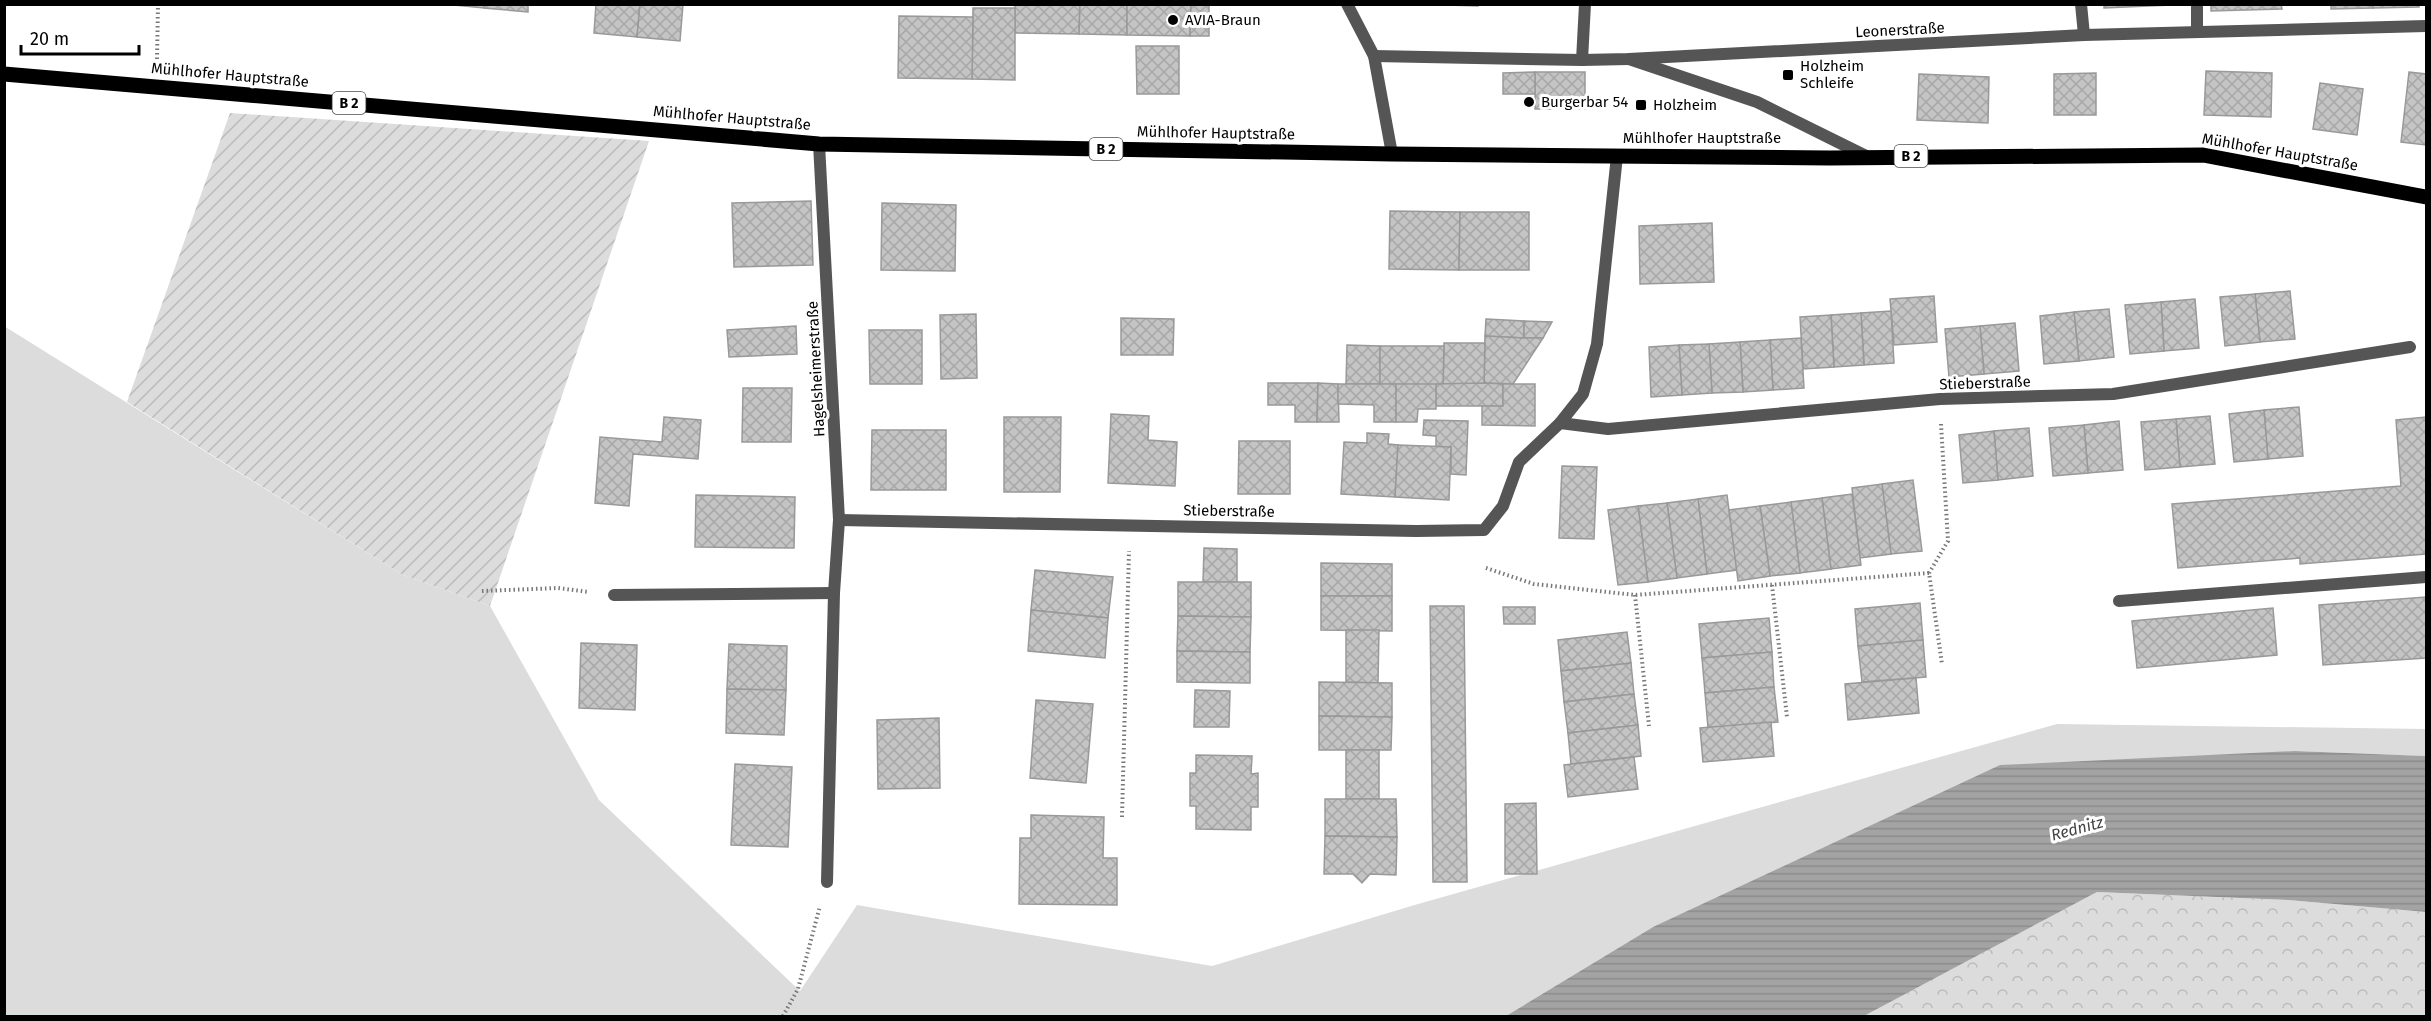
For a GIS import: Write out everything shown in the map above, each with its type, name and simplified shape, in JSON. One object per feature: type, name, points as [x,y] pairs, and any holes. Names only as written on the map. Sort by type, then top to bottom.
[{"type":"main road","name":"Mühlhofer Hauptstraße","points":[[4,74],[819,144],[1392,154],[1830,158],[2203,155],[2427,197]]},
{"type":"street","points":[[1347,4],[1374,56],[1392,154]]},
{"type":"street","points":[[1582,60],[1585,4]]},
{"type":"street","points":[[2081,4],[2084,35]]},
{"type":"street","points":[[2197,4],[2198,32]]},
{"type":"street","name":"Leonerstraße","points":[[1374,56],[1629,59],[2084,35],[2427,26]]},
{"type":"street","points":[[1629,59],[1757,102],[1866,156]]},
{"type":"street","name":"Hagelsheimerstraße","points":[[819,144],[839,520],[834,593],[827,882]]},
{"type":"street","name":"Stieberstraße","points":[[839,520],[1416,531],[1484,530],[1503,506],[1519,462],[1560,423],[1583,394],[1597,344],[1617,156]]},
{"type":"street","name":"Stieberstraße","points":[[1560,423],[1608,429],[1940,399],[2113,394],[2410,346]]},
{"type":"street","points":[[2119,601],[2427,577]]},
{"type":"street","points":[[614,594],[834,593]]},
{"type":"path","points":[[156,87],[158,4]]},
{"type":"path","points":[[1940,399],[1948,541],[1929,573],[1942,664]]},
{"type":"path","points":[[1122,817],[1130,525]]},
{"type":"path","points":[[1486,568],[1534,584],[1635,595],[1929,573]]},
{"type":"path","points":[[1772,585],[1787,717]]},
{"type":"path","points":[[482,591],[558,588],[614,594]]},
{"type":"path","points":[[1635,595],[1649,726]]},
{"type":"path","points":[[783,1017],[798,989],[827,882]]},
{"type":"green space","points":[[230,113],[649,141],[490,606],[403,575],[127,402]]},
{"type":"green space","points":[[4,326],[403,575],[490,606],[599,800],[800,991],[857,905],[1212,966],[1418,904],[2057,724],[2426,729],[2426,756],[2295,751],[1653,927],[1506,1016],[5,1016]]},
{"type":"green space","points":[[2097,892],[2288,900],[2426,912],[2426,1016],[1864,1016]]},
{"type":"water","name":"Rednitz","points":[[2295,751],[2426,756],[2426,912],[2288,900],[2097,892],[1864,1016],[1506,1016],[1653,927],[2000,765]]},
{"type":"building","points":[[443,4],[484,4],[484,8]]},
{"type":"building","points":[[484,4],[528,4],[528,12],[484,8]]},
{"type":"building","points":[[596,4],[640,4],[637,37],[594,33]]},
{"type":"building","points":[[640,4],[683,4],[680,41],[637,37]]},
{"type":"building","points":[[1015,4],[1080,4],[1079,34],[1015,33]]},
{"type":"building","points":[[1080,4],[1127,4],[1127,35],[1079,34]]},
{"type":"building","points":[[1127,4],[1191,4],[1190,36],[1127,35]]},
{"type":"building","points":[[1191,4],[1209,4],[1209,36],[1190,36]]},
{"type":"building","points":[[1415,4],[1478,4],[1478,6]]},
{"type":"building","points":[[2104,4],[2171,4],[2171,5],[2104,8]]},
{"type":"building","points":[[2211,4],[2281,4],[2282,9],[2211,11]]},
{"type":"building","points":[[2331,4],[2373,4],[2373,8],[2331,9]]},
{"type":"building","points":[[2373,4],[2419,4],[2419,7],[2373,8]]},
{"type":"building","points":[[973,8],[1015,8],[1015,80],[972,79]]},
{"type":"building","points":[[899,16],[973,17],[972,79],[898,78]]},
{"type":"building","points":[[1136,46],[1179,46],[1179,94],[1137,94]]},
{"type":"building","points":[[2206,71],[2272,73],[2271,117],[2204,115]]},
{"type":"building","points":[[1535,72],[1585,72],[1585,109],[1535,109]]},
{"type":"building","points":[[1535,72],[1535,94],[1503,94],[1503,73]]},
{"type":"building","points":[[2409,72],[2426,74],[2426,145],[2401,142]]},
{"type":"building","points":[[2096,73],[2096,115],[2054,115],[2054,74]]},
{"type":"building","points":[[1919,74],[1989,77],[1988,123],[1917,120]]},
{"type":"building","points":[[2320,83],[2363,89],[2357,135],[2313,129]]},
{"type":"building","points":[[811,201],[813,265],[734,267],[732,203]]},
{"type":"building","points":[[882,203],[956,205],[955,271],[881,270]]},
{"type":"building","points":[[1390,211],[1460,212],[1459,270],[1389,269]]},
{"type":"building","points":[[1460,212],[1529,212],[1529,270],[1459,270]]},
{"type":"building","points":[[1712,223],[1714,282],[1640,284],[1639,226]]},
{"type":"building","points":[[2290,291],[2295,339],[2260,342],[2255,294]]},
{"type":"building","points":[[2255,294],[2260,342],[2225,346],[2220,297]]},
{"type":"building","points":[[1934,296],[1937,342],[1894,345],[1890,299]]},
{"type":"building","points":[[2195,299],[2199,348],[2164,351],[2161,302]]},
{"type":"building","points":[[2161,302],[2164,351],[2130,354],[2125,305]]},
{"type":"building","points":[[2109,309],[2114,357],[2079,361],[2074,312]]},
{"type":"building","points":[[1891,311],[1894,363],[1864,365],[1861,313]]},
{"type":"building","points":[[2074,312],[2079,361],[2044,364],[2040,316]]},
{"type":"building","points":[[1861,313],[1864,365],[1834,367],[1831,315]]},
{"type":"building","points":[[976,314],[977,378],[941,379],[940,315]]},
{"type":"building","points":[[1831,315],[1834,367],[1803,369],[1800,317]]},
{"type":"building","points":[[1121,318],[1174,319],[1173,355],[1121,355]]},
{"type":"building","points":[[1486,319],[1524,321],[1524,338],[1485,336]]},
{"type":"building","points":[[1524,321],[1552,322],[1543,338],[1524,338]]},
{"type":"building","points":[[2015,323],[2019,371],[1984,374],[1980,326]]},
{"type":"building","points":[[796,326],[797,354],[729,357],[727,330]]},
{"type":"building","points":[[1980,326],[1984,374],[1949,377],[1945,329]]},
{"type":"building","points":[[869,330],[922,330],[922,384],[870,384]]},
{"type":"building","points":[[1485,336],[1543,338],[1513,384],[1484,383]]},
{"type":"building","points":[[1801,338],[1804,388],[1773,390],[1770,340]]},
{"type":"building","points":[[1770,340],[1773,390],[1743,392],[1740,342]]},
{"type":"building","points":[[1740,342],[1743,392],[1712,393],[1709,344]]},
{"type":"building","points":[[1444,343],[1485,343],[1484,385],[1443,385]]},
{"type":"building","points":[[1709,344],[1712,393],[1682,395],[1679,345]]},
{"type":"building","points":[[1347,345],[1380,346],[1380,384],[1346,384]]},
{"type":"building","points":[[1679,345],[1682,395],[1651,397],[1649,347]]},
{"type":"building","points":[[1380,346],[1444,346],[1443,385],[1380,384]]},
{"type":"building","points":[[1268,383],[1318,383],[1317,422],[1295,422],[1295,405],[1268,405]]},
{"type":"building","points":[[1318,383],[1338,384],[1339,422],[1317,422]]},
{"type":"building","points":[[1338,384],[1396,384],[1396,422],[1374,422],[1374,405],[1338,404]]},
{"type":"building","points":[[1396,384],[1436,384],[1436,409],[1418,409],[1417,422],[1396,422]]},
{"type":"building","points":[[1436,384],[1503,384],[1503,406],[1436,406]]},
{"type":"building","points":[[1503,384],[1535,384],[1535,426],[1482,425],[1482,406],[1503,406]]},
{"type":"building","points":[[743,388],[792,388],[791,442],[742,442]]},
{"type":"building","points":[[2299,407],[2303,456],[2268,459],[2264,410]]},
{"type":"building","points":[[2264,410],[2268,459],[2234,462],[2229,414]]},
{"type":"building","points":[[1111,414],[1149,416],[1148,440],[1177,442],[1175,486],[1108,483]]},
{"type":"building","points":[[2210,416],[2215,464],[2180,467],[2176,419]]},
{"type":"building","points":[[664,417],[701,420],[698,459],[633,454],[629,506],[595,503],[600,437],[662,442]]},
{"type":"building","points":[[1004,417],[1061,417],[1060,492],[1004,492]]},
{"type":"building","points":[[2426,417],[2426,554],[2300,564],[2300,558],[2178,568],[2172,504],[2401,486],[2396,420]]},
{"type":"building","points":[[2176,419],[2180,467],[2145,470],[2141,422]]},
{"type":"building","points":[[1424,420],[1468,421],[1466,475],[1451,474],[1451,447],[1436,447],[1436,436],[1423,435]]},
{"type":"building","points":[[2119,421],[2123,470],[2088,473],[2084,425]]},
{"type":"building","points":[[2084,425],[2088,473],[2053,476],[2049,428]]},
{"type":"building","points":[[2029,428],[2033,476],[1998,480],[1994,431]]},
{"type":"building","points":[[872,430],[946,430],[946,490],[871,490]]},
{"type":"building","points":[[1994,431],[1998,480],[1963,483],[1959,435]]},
{"type":"building","points":[[1367,433],[1389,434],[1388,444],[1398,445],[1395,497],[1341,494],[1344,442],[1367,443]]},
{"type":"building","points":[[1239,441],[1290,441],[1290,494],[1238,494]]},
{"type":"building","points":[[1398,445],[1451,447],[1449,500],[1395,497]]},
{"type":"building","points":[[1562,466],[1597,467],[1594,539],[1559,538]]},
{"type":"building","points":[[1913,480],[1922,551],[1891,554],[1882,484]]},
{"type":"building","points":[[1882,484],[1891,554],[1860,558],[1852,488]]},
{"type":"building","points":[[1852,494],[1861,565],[1831,569],[1822,498]]},
{"type":"building","points":[[696,495],[795,497],[794,548],[695,547]]},
{"type":"building","points":[[1727,495],[1737,570],[1707,574],[1698,499]]},
{"type":"building","points":[[1822,498],[1831,569],[1800,573],[1791,502]]},
{"type":"building","points":[[1698,499],[1707,574],[1677,578],[1667,503]]},
{"type":"building","points":[[1791,502],[1800,573],[1770,576],[1760,506]]},
{"type":"building","points":[[1667,503],[1677,578],[1648,582],[1638,506]]},
{"type":"building","points":[[1638,506],[1648,582],[1618,585],[1608,510]]},
{"type":"building","points":[[1760,506],[1770,576],[1738,581],[1729,510]]},
{"type":"building","points":[[1204,548],[1237,549],[1237,582],[1203,582]]},
{"type":"building","points":[[1321,563],[1392,564],[1392,596],[1321,596]]},
{"type":"building","points":[[1035,570],[1113,577],[1108,618],[1031,610]]},
{"type":"building","points":[[1178,582],[1251,582],[1251,617],[1178,616]]},
{"type":"building","points":[[1321,596],[1392,596],[1392,631],[1321,630]]},
{"type":"building","points":[[2426,597],[2426,658],[2323,665],[2319,605]]},
{"type":"building","points":[[1920,603],[1923,640],[1858,646],[1855,609]]},
{"type":"building","points":[[1430,606],[1464,606],[1467,882],[1433,882]]},
{"type":"building","points":[[1503,607],[1535,607],[1535,624],[1504,624]]},
{"type":"building","points":[[2273,608],[2277,655],[2137,668],[2132,621]]},
{"type":"building","points":[[1031,610],[1108,618],[1105,658],[1028,651]]},
{"type":"building","points":[[1178,616],[1251,617],[1250,652],[1177,651]]},
{"type":"building","points":[[1769,618],[1772,652],[1702,658],[1699,624]]},
{"type":"building","points":[[1346,630],[1379,630],[1378,683],[1346,682]]},
{"type":"building","points":[[1627,632],[1631,663],[1561,671],[1558,640]]},
{"type":"building","points":[[1923,640],[1926,677],[1862,682],[1858,646]]},
{"type":"building","points":[[581,643],[637,645],[635,710],[579,708]]},
{"type":"building","points":[[729,644],[787,646],[786,690],[727,689]]},
{"type":"building","points":[[1177,651],[1250,652],[1250,683],[1177,682]]},
{"type":"building","points":[[1772,652],[1774,687],[1705,693],[1702,658]]},
{"type":"building","points":[[1631,663],[1634,694],[1564,702],[1561,671]]},
{"type":"building","points":[[1916,678],[1919,713],[1848,720],[1845,684]]},
{"type":"building","points":[[1319,682],[1392,683],[1392,717],[1319,716]]},
{"type":"building","points":[[1774,687],[1778,722],[1708,728],[1705,693]]},
{"type":"building","points":[[727,689],[786,690],[784,735],[726,733]]},
{"type":"building","points":[[1195,690],[1230,691],[1229,727],[1194,727]]},
{"type":"building","points":[[1634,694],[1638,725],[1568,733],[1564,702]]},
{"type":"building","points":[[1036,700],[1093,704],[1086,783],[1030,778]]},
{"type":"building","points":[[1319,716],[1392,717],[1391,750],[1319,750]]},
{"type":"building","points":[[939,718],[940,788],[878,789],[877,720]]},
{"type":"building","points":[[1771,722],[1774,756],[1703,762],[1700,728]]},
{"type":"building","points":[[1638,725],[1641,756],[1571,764],[1568,733]]},
{"type":"building","points":[[1346,750],[1379,750],[1379,799],[1346,799]]},
{"type":"building","points":[[1196,755],[1252,756],[1251,774],[1258,773],[1258,807],[1251,807],[1251,830],[1196,829],[1196,806],[1190,806],[1190,773],[1196,773]]},
{"type":"building","points":[[1634,757],[1638,789],[1568,797],[1564,765]]},
{"type":"building","points":[[735,764],[792,767],[788,847],[731,845]]},
{"type":"building","points":[[1325,799],[1396,799],[1397,837],[1325,836]]},
{"type":"building","points":[[1536,803],[1537,874],[1505,874],[1505,804]]},
{"type":"building","points":[[1031,815],[1104,817],[1103,858],[1117,858],[1117,905],[1019,904],[1020,838],[1031,838]]},
{"type":"building","points":[[1325,836],[1397,837],[1396,875],[1370,874],[1362,883],[1353,874],[1324,874]]},
{"type":"place","name":"AVIA-Braun","points":[[1173,20]]},
{"type":"place","name":"Holzheim Schleife","points":[[1788,75]]},
{"type":"place","name":"Burgerbar 54","points":[[1529,102]]},
{"type":"place","name":"Holzheim","points":[[1641,105]]}]
